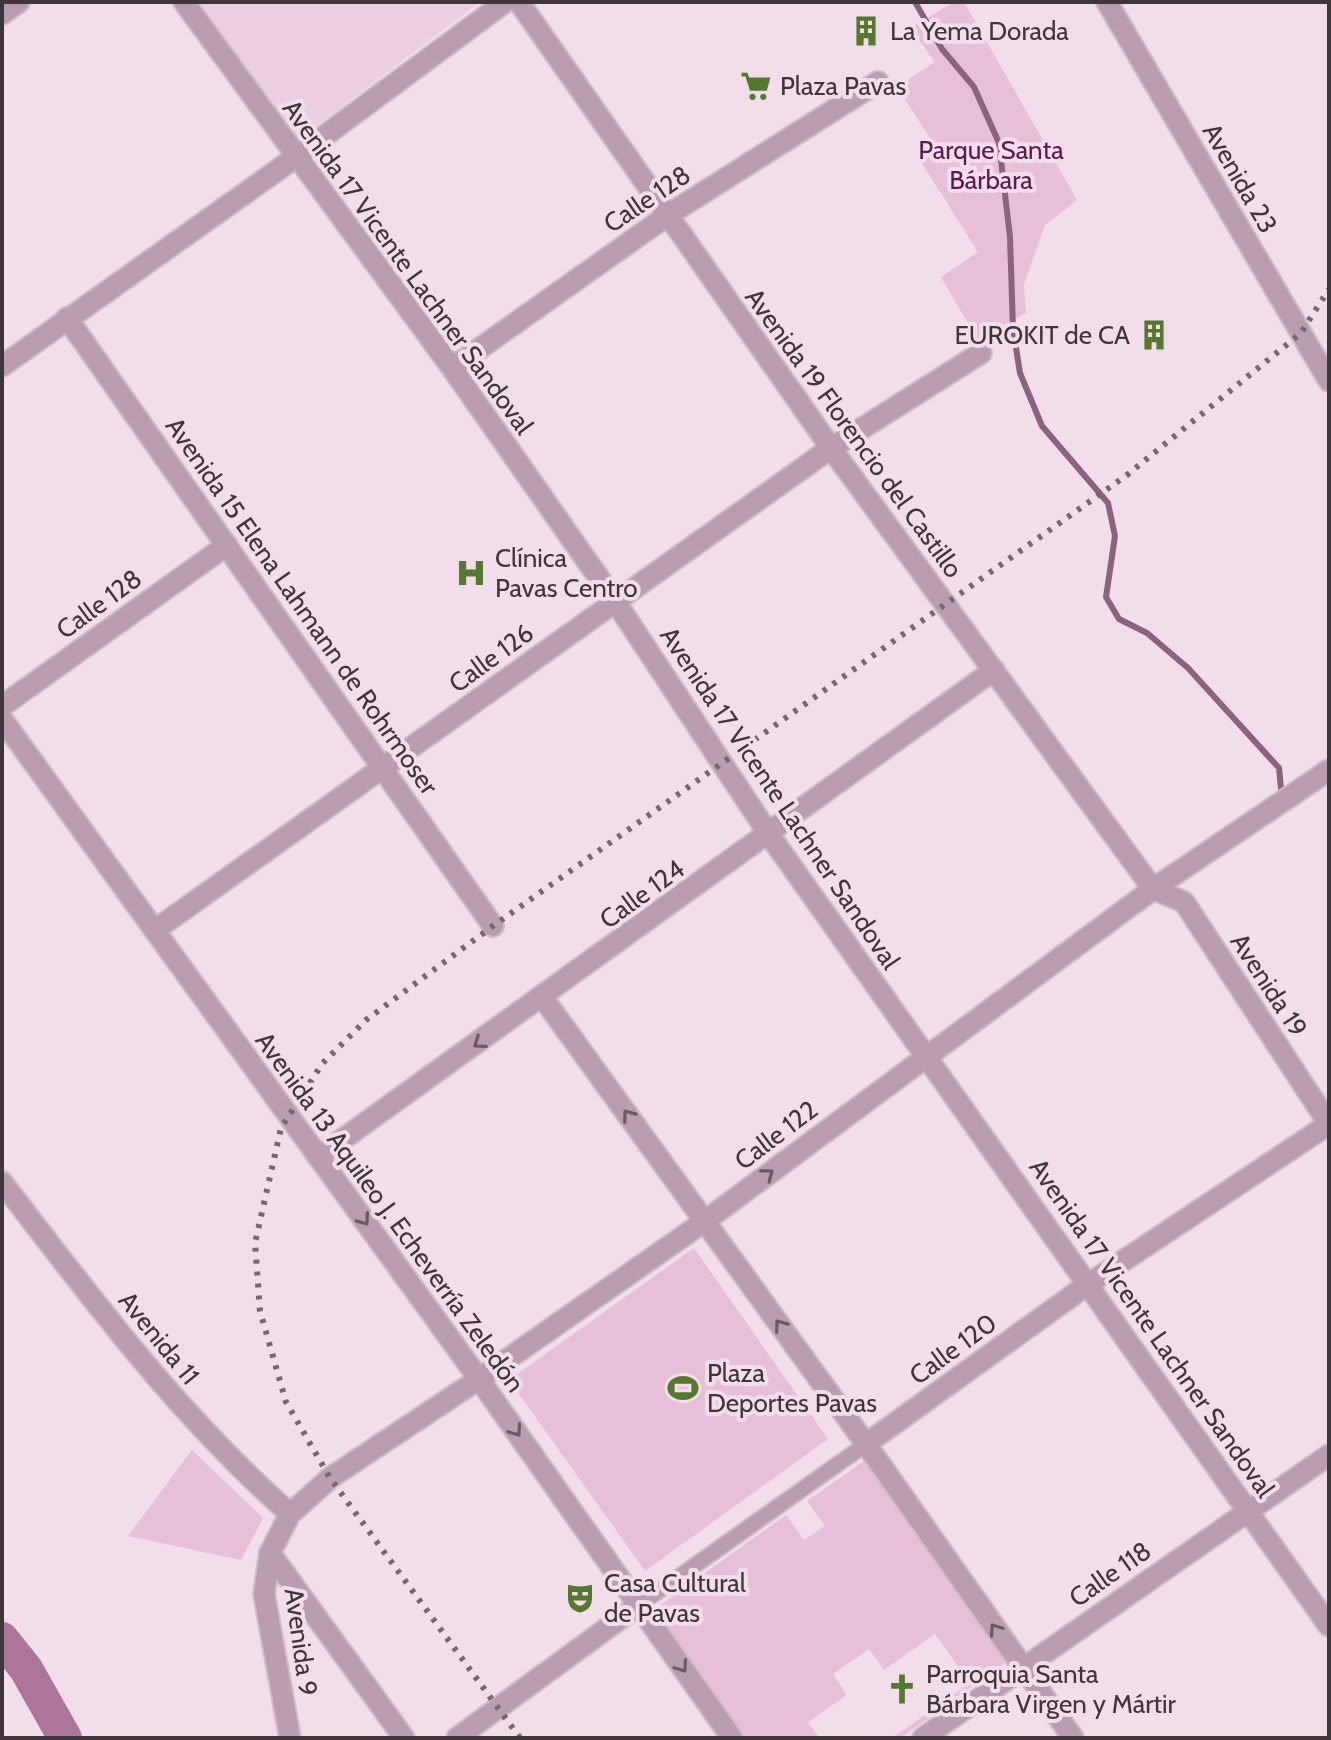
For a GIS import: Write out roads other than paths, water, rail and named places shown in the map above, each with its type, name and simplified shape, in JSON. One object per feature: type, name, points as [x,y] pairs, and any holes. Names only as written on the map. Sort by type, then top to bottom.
[{"type":"street","points":[[2,14],[19,2]]},
{"type":"street","name":"Avenida 17 Vicente Lachner Sandoval","points":[[184,2],[452,368],[615,601],[768,833],[1329,1626]]},
{"type":"street","points":[[2,366],[296,157],[505,2]]},
{"type":"street","name":"Avenida 19 Florencio del Castillo","points":[[519,2],[831,448],[1153,889]]},
{"type":"street","name":"Avenida 23","points":[[1107,2],[1329,381]]},
{"type":"street","name":"Calle 128","points":[[452,368],[668,215],[878,82]]},
{"type":"street","name":"Avenida 15 Elena Lahmann de Rohrmoser","points":[[67,318],[493,926]]},
{"type":"street","name":"Calle 126","points":[[155,930],[831,448],[981,353]]},
{"type":"street","name":"Calle 128","points":[[2,706],[227,545]]},
{"type":"street","name":"Calle 124","points":[[318,1157],[543,998],[994,670]]},
{"type":"street","name":"Avenida 13 Aquileo J. Echeverría Zeledón","points":[[2,719],[479,1379],[732,1738]]},
{"type":"street","name":"Calle 122","points":[[270,1553],[290,1514],[330,1478],[479,1379],[705,1221],[1153,889],[1329,770]]},
{"type":"street","name":"Avenida 19","points":[[1153,889],[1184,902],[1329,1124]]},
{"type":"street","points":[[543,998],[866,1444],[1073,1738]]},
{"type":"street","name":"Calle 120","points":[[457,1738],[1087,1285],[1329,1124]]},
{"type":"street","name":"Avenida 11","points":[[2,1182],[148,1370],[204,1434],[290,1514]]},
{"type":"street","name":"Calle 118","points":[[923,1738],[1022,1666],[1329,1455]]},
{"type":"street","points":[[270,1553],[404,1738]]},
{"type":"street","name":"Avenida 9","points":[[270,1553],[264,1594],[290,1738]]},
{"type":"waterway","points":[[915,2],[942,49],[974,87],[999,143],[1010,237],[1013,329],[1020,373],[1042,426],[1108,503],[1115,536],[1106,597],[1119,619],[1147,633],[1188,668],[1279,768],[1281,788]]},
{"type":"waterway","points":[[2,1639],[26,1669],[65,1738]]},
{"type":"railway","points":[[520,1738],[330,1478],[286,1402],[260,1311],[255,1243],[281,1128],[322,1064],[366,1020],[493,926],[1127,475],[1301,333],[1329,289]]},
{"type":"place","name":"La Yema Dorada","points":[[866,31]]},
{"type":"place","name":"Plaza Pavas","points":[[756,86]]},
{"type":"place","name":"EUROKIT de CA","points":[[1154,335]]},
{"type":"place","name":"Clínica Pavas Centro","points":[[471,573]]},
{"type":"place","name":"Plaza Deportes Pavas","points":[[683,1388]]},
{"type":"place","name":"Casa Cultural de Pavas","points":[[580,1598]]},
{"type":"place","name":"Parroquia Santa Bárbara Virgen y Mártir","points":[[902,1689]]},
{"type":"park label","name":"Parque Santa Bárbara","points":[[991,165]]}]
